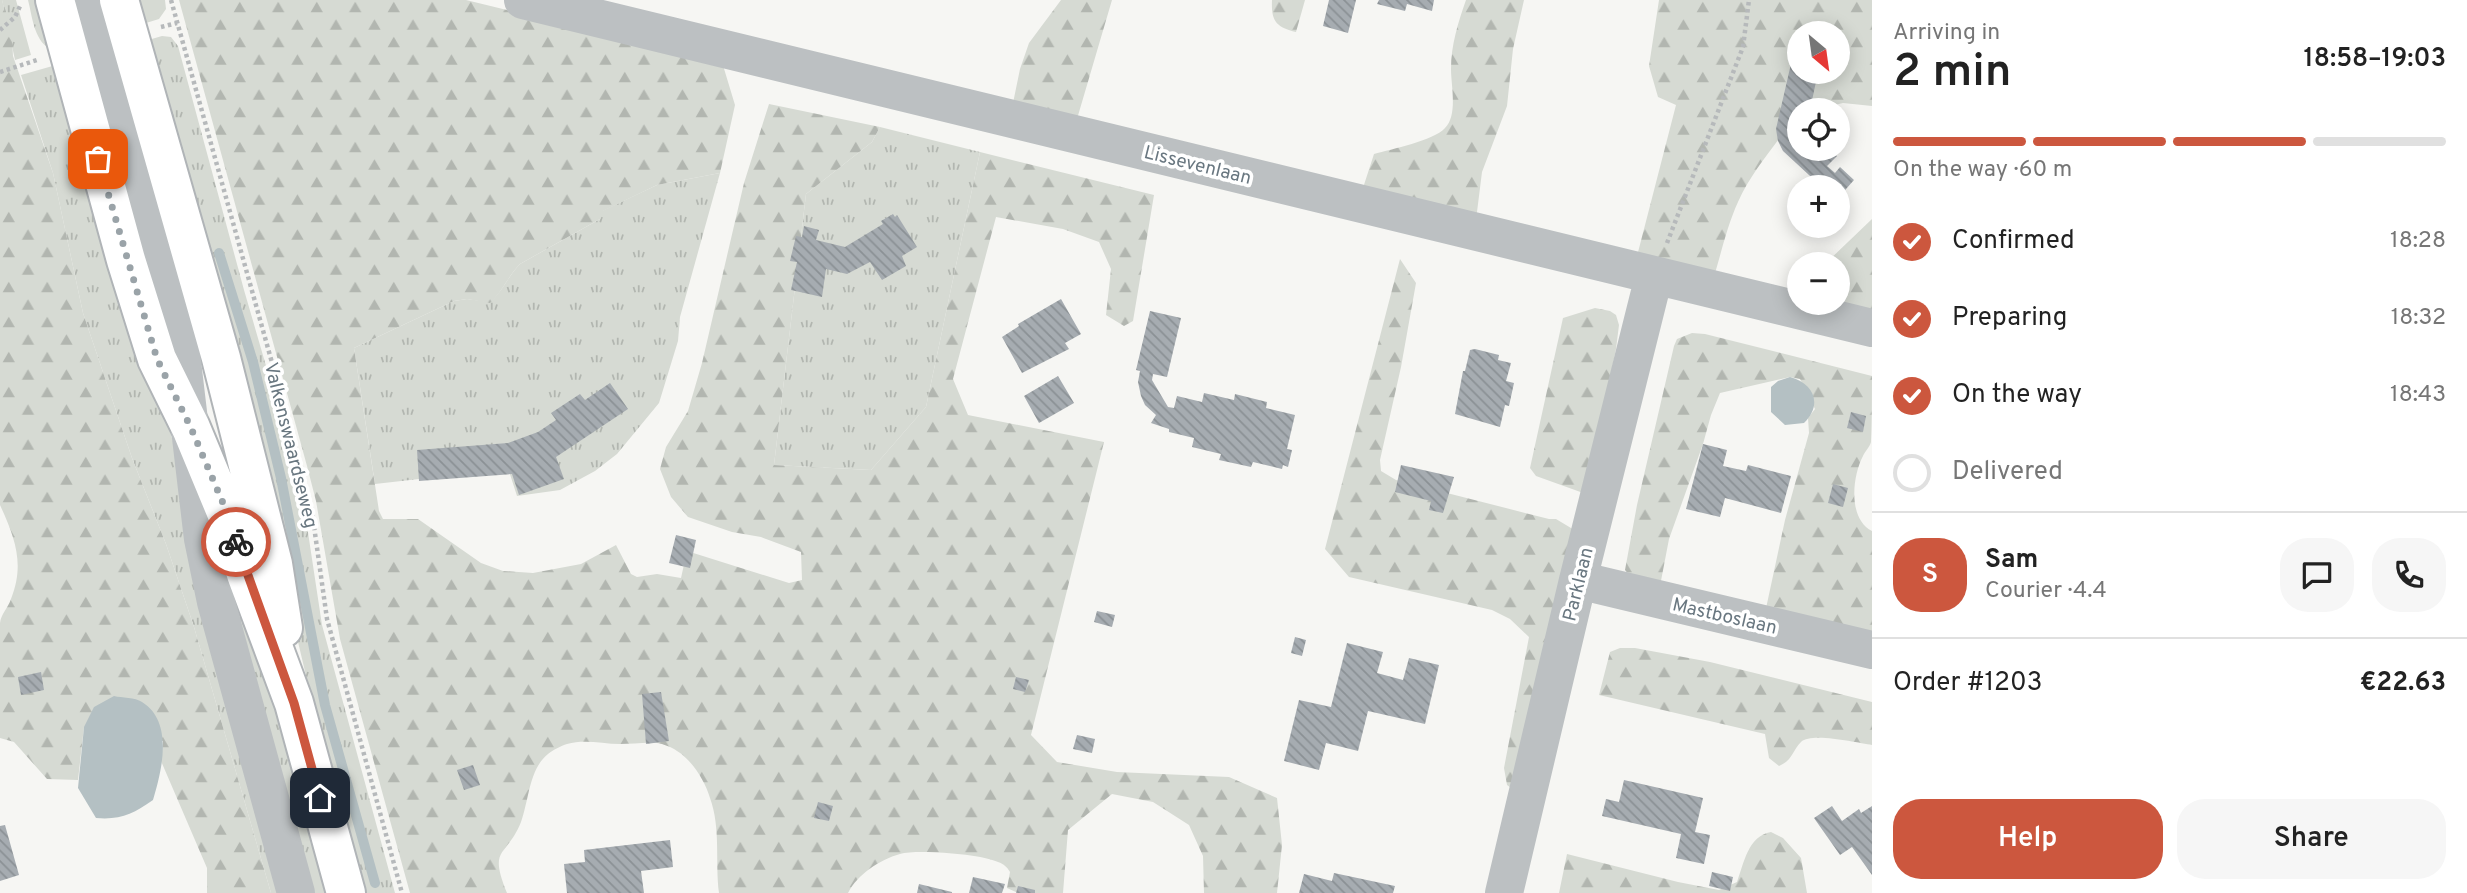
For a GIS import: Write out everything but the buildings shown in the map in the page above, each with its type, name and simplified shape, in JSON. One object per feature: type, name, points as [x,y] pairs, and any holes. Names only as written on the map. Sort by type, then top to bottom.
[{"type":"main road","points":[[55,0],[150,337],[166,381],[191,428],[228,517],[294,703],[346,893]]},
{"type":"main road","points":[[119,0],[221,358],[274,564],[294,703]]},
{"type":"street","points":[[85,0],[155,235],[181,353],[203,539],[216,602],[296,893]]},
{"type":"street","name":"Lissevenlaan","points":[[523,0],[1872,328]]},
{"type":"street","points":[[155,235],[221,358]]},
{"type":"street","name":"Parklaan","points":[[1504,893],[1654,275]]},
{"type":"street","name":"Mastboslaan","points":[[1578,580],[1872,650]]},
{"type":"path","name":"Valkenswaardseweg","points":[[171,0],[303,474],[312,512],[327,619],[402,893]]},
{"type":"path","points":[[1654,275],[1743,47],[1749,0]]},
{"type":"path","points":[[0,30],[15,17],[23,1]]},
{"type":"path","points":[[0,72],[40,60]]},
{"type":"green space","points":[[0,0],[12,39],[13,56],[53,173],[83,313],[132,458],[166,544],[194,627],[271,893],[207,893],[207,868],[161,761],[163,741],[84,727],[78,780],[47,779],[14,742],[0,738],[0,623],[15,586],[18,563],[14,540],[0,505]]},
{"type":"green space","points":[[2,0],[16,0],[31,55],[15,60]]},
{"type":"green space","points":[[28,0],[46,0],[49,48],[37,33]]},
{"type":"green space","points":[[131,0],[165,0],[166,9],[159,19],[133,27]]},
{"type":"green space","points":[[179,0],[466,0],[722,62],[735,105],[720,173],[657,185],[603,211],[600,219],[520,264],[490,303],[467,299],[454,301],[354,348],[379,511],[383,519],[418,519],[481,563],[503,571],[533,573],[581,564],[616,545],[631,574],[637,577],[657,574],[681,578],[687,551],[789,583],[802,580],[801,552],[761,537],[732,532],[688,517],[671,497],[660,469],[666,447],[688,411],[702,363],[744,183],[769,104],[880,127],[872,142],[806,194],[774,465],[871,470],[926,407],[980,152],[1154,195],[1133,321],[1124,326],[1106,315],[1111,269],[1099,242],[1063,229],[996,217],[953,379],[968,415],[1104,442],[1031,735],[1057,762],[1117,772],[1229,777],[1277,798],[1282,845],[1277,893],[1204,893],[1203,856],[1189,825],[1153,802],[1112,794],[1068,830],[1063,893],[1018,893],[1007,888],[1010,872],[1005,866],[990,859],[920,852],[900,854],[884,860],[863,874],[848,893],[719,893],[717,833],[713,809],[708,791],[693,765],[683,755],[659,743],[587,742],[557,748],[542,760],[537,768],[521,822],[499,860],[507,893],[410,893],[340,639],[316,501],[307,466]]},
{"type":"green space","points":[[1061,0],[1112,0],[1077,119],[1013,103],[1029,43]]},
{"type":"green space","points":[[1272,0],[1305,0],[1296,32],[1276,22]]},
{"type":"green space","points":[[1466,0],[1524,0],[1513,49],[1507,106],[1482,172],[1476,220],[1362,191],[1374,154],[1431,137],[1449,122],[1453,108],[1452,51]]},
{"type":"green space","points":[[1659,0],[1872,0],[1872,106],[1850,104],[1850,98],[1787,98],[1787,128],[1759,166],[1738,202],[1713,280],[1636,260],[1676,105],[1658,97],[1649,66]]},
{"type":"green space","points":[[162,36],[171,37],[178,46],[244,290],[301,486],[322,625],[395,893],[361,893],[326,760],[262,490],[138,43]]},
{"type":"green space","points":[[63,63],[174,445],[288,893],[271,893],[194,627],[166,544],[132,458],[83,313],[53,173],[21,75]]},
{"type":"green space","points":[[880,127],[980,152],[926,407],[871,470],[774,465],[806,194],[872,142]]},
{"type":"green space","points":[[720,173],[680,317],[678,341],[659,403],[617,454],[595,471],[560,490],[517,496],[507,465],[375,484],[354,348],[454,301],[467,299],[490,302],[520,264],[600,219],[602,211],[657,185]]},
{"type":"green space","points":[[1872,219],[1872,312],[1850,306],[1850,252],[1838,252]]},
{"type":"green space","points":[[1400,259],[1416,283],[1380,460],[1381,471],[1396,480],[1556,519],[1576,531],[1514,790],[1507,785],[1504,768],[1529,637],[1510,619],[1492,610],[1349,577],[1325,549]]},
{"type":"green space","points":[[1595,308],[1616,315],[1619,325],[1586,494],[1536,476],[1530,468],[1563,318]]},
{"type":"green space","points":[[1692,333],[1872,376],[1871,442],[1859,465],[1854,497],[1859,517],[1872,531],[1872,638],[1765,613],[1785,520],[1809,433],[1808,418],[1815,409],[1800,379],[1790,377],[1720,393],[1669,539],[1660,586],[1635,582],[1625,570],[1637,505],[1674,346],[1677,339]]},
{"type":"green space","points":[[204,491],[226,537],[329,893],[305,893]]},
{"type":"green space","points":[[1620,648],[1635,648],[1710,662],[1872,702],[1872,745],[1824,738],[1807,739],[1779,766],[1769,758],[1765,734],[1599,695],[1610,652]]},
{"type":"green space","points":[[1771,832],[1783,838],[1801,858],[1807,893],[1559,893],[1567,854],[1719,890],[1737,882],[1752,845],[1757,839]]},
{"type":"shaded area","points":[[1790,377],[1810,389],[1814,402],[1810,416],[1804,423],[1785,425],[1771,412],[1771,387]]},
{"type":"shaded area","points":[[114,696],[139,700],[152,711],[162,734],[160,775],[153,800],[126,815],[96,818],[78,788],[84,727],[94,707]]},
{"type":"waterway","points":[[219,253],[253,362],[281,478],[325,705],[375,883]]},
{"type":"way so far","points":[[98,159],[157,359],[191,428],[223,503],[236,542]]},
{"type":"route","points":[[236,542],[294,703],[320,798]]}]
